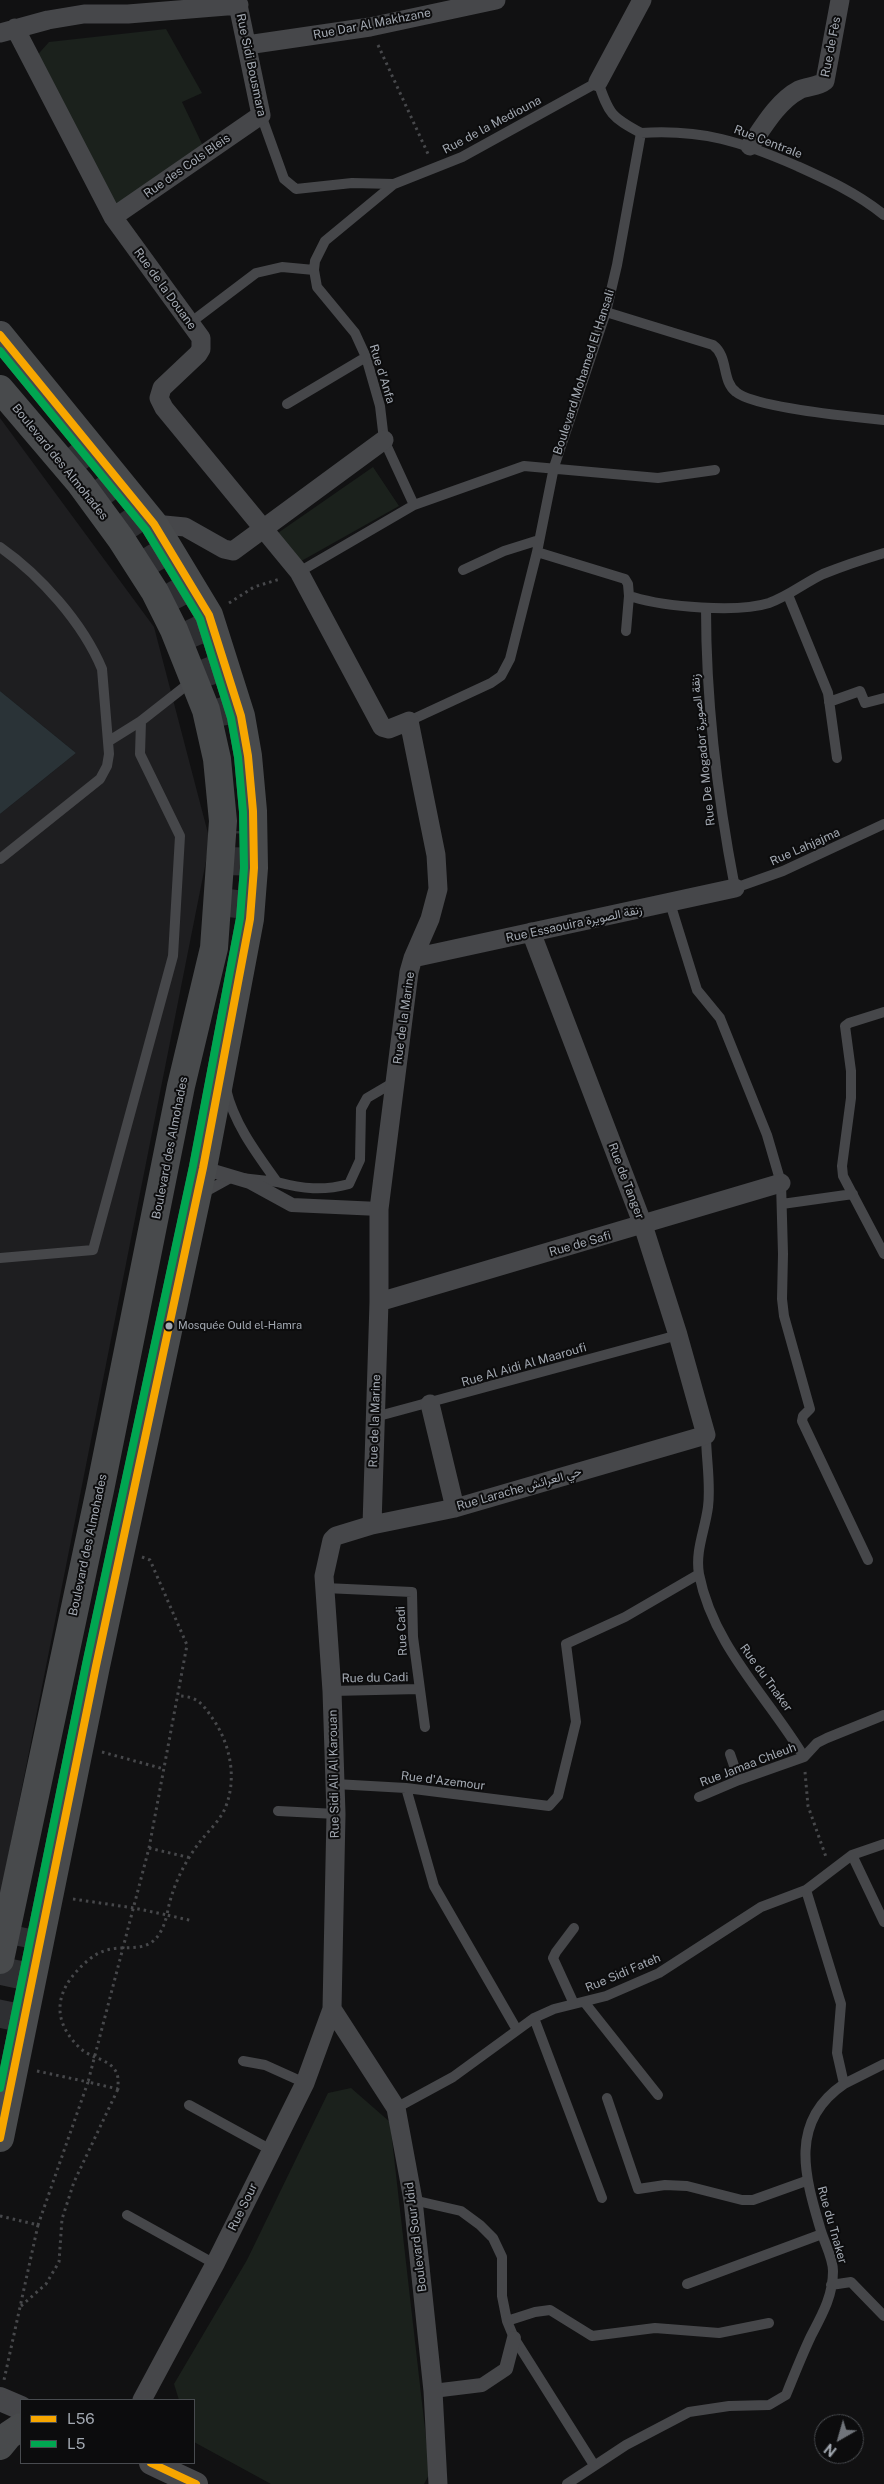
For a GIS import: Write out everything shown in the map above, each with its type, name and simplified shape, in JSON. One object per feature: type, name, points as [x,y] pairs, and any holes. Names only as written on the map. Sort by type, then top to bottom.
[{"type":"main road","points":[[0,336],[154,524],[209,615],[241,716],[248,756],[253,811],[254,868],[250,919],[203,1168],[120,1550],[0,2138]]},
{"type":"main road","name":"Boulevard des Almohades","points":[[0,389],[80,483],[121,539],[155,592],[174,630],[206,710],[217,759],[223,821],[214,948],[181,1086],[108,1453],[0,1960]]},
{"type":"main road","points":[[194,679],[228,673]]},
{"type":"main road","points":[[62,1662],[96,1666]]},
{"type":"main road","points":[[0,2446],[20,2428]]},
{"type":"street","name":"Rue Dar Al Makhzane","points":[[246,45],[370,27],[496,0]]},
{"type":"street","points":[[598,82],[642,0]]},
{"type":"street","name":"Rue de Fès","points":[[750,146],[770,117],[790,96],[799,90],[821,84],[826,79],[840,0]]},
{"type":"street","points":[[8,30],[126,7],[238,3]]},
{"type":"street","name":"Rue Sidi Bousmara","points":[[238,3],[261,115]]},
{"type":"street","name":"Rue de la Douane","points":[[8,30],[113,217],[201,338],[201,349],[162,388],[159,398],[164,408],[299,572]]},
{"type":"street","name":"Rue des Cols Bleis","points":[[113,217],[261,115]]},
{"type":"street","points":[[154,524],[185,527],[230,551],[238,549],[263,527],[384,440]]},
{"type":"street","points":[[299,572],[383,729],[389,729],[409,721]]},
{"type":"street","name":"Rue de la Marine","points":[[372,1525],[379,1302],[379,1209],[413,958],[430,918],[438,889],[436,855],[409,721]]},
{"type":"street","name":"Rue Essaouira زنقة الصويرة","points":[[413,958],[734,888]]},
{"type":"street","name":"Rue de Tanger","points":[[531,932],[643,1225],[678,1335],[706,1435]]},
{"type":"street","points":[[203,1168],[250,1182],[292,1204],[379,1209]]},
{"type":"street","name":"Rue de Safi","points":[[379,1302],[781,1183]]},
{"type":"street","points":[[430,1404],[455,1508]]},
{"type":"street","name":"Rue Larache حي العرائش","points":[[332,1540],[336,1536],[372,1525],[455,1508],[706,1435]]},
{"type":"street","name":"Rue Sidi Ali Al Karouan","points":[[332,1540],[324,1576],[332,1691],[336,1814],[332,2009]]},
{"type":"street","name":"Rue Sour","points":[[143,2399],[215,2264],[305,2083],[332,2009]]},
{"type":"street","name":"Boulevard Sour Jdid","points":[[332,2009],[396,2108],[413,2200],[433,2391],[438,2484]]},
{"type":"street","points":[[433,2391],[482,2385],[506,2369],[514,2338]]},
{"type":"street","points":[[1,2393],[20,2407]]},
{"type":"street","points":[[153,2464],[196,2484]]},
{"type":"lane","points":[[598,82],[608,109],[613,116],[641,133]]},
{"type":"lane","name":"Rue de la Mediouna","points":[[314,270],[315,262],[325,241],[394,184],[462,157],[598,82]]},
{"type":"lane","name":"Rue Sidi Bousmara","points":[[261,115],[287,184],[296,189],[318,186]]},
{"type":"lane","name":"Rue Centrale","points":[[641,133],[674,131],[720,138],[750,146],[825,178],[853,193],[884,215]]},
{"type":"lane","name":"Boulevard Mohamed El Hansali","points":[[409,721],[480,688],[501,676],[510,659],[537,552],[554,467],[606,312],[617,265],[641,133]]},
{"type":"lane","name":"Rue de la Mediouna","points":[[318,186],[352,183],[394,184]]},
{"type":"lane","points":[[190,324],[256,273],[282,267],[314,270]]},
{"type":"lane","name":"Rue d'Anfa","points":[[314,270],[317,287],[355,333],[366,357],[380,406],[384,440],[414,505]]},
{"type":"lane","points":[[606,312],[713,345],[722,354],[729,384],[736,393],[744,397],[788,407],[884,420]]},
{"type":"lane","points":[[286,404],[366,357]]},
{"type":"lane","points":[[299,572],[414,505],[524,466],[554,467],[658,478],[715,470]]},
{"type":"lane","points":[[463,570],[504,550],[539,540]]},
{"type":"lane","points":[[0,547],[21,562],[64,607],[97,657],[102,669],[109,742],[107,766],[100,779],[0,859]]},
{"type":"lane","points":[[537,552],[625,579],[628,584],[629,596],[626,631]]},
{"type":"lane","points":[[629,596],[706,608],[757,606],[788,595],[822,575],[884,553]]},
{"type":"lane","points":[[788,595],[820,674],[829,702],[837,758]]},
{"type":"lane","name":"Rue De Mogador زنقة الصويرة","points":[[706,608],[707,678],[716,783],[734,888]]},
{"type":"lane","points":[[109,742],[142,721],[194,679]]},
{"type":"lane","points":[[829,702],[860,691],[865,703],[884,698]]},
{"type":"lane","points":[[0,1258],[93,1250],[173,956],[180,836],[140,754],[142,721]]},
{"type":"lane","name":"Rue Lahjajma","points":[[734,888],[783,871],[884,824]]},
{"type":"lane","points":[[670,903],[697,990],[720,1018],[767,1135],[781,1183],[782,1299],[784,1316],[810,1409],[803,1416],[802,1421],[868,1560]]},
{"type":"lane","points":[[884,1012],[848,1023],[845,1026],[852,1071],[851,1098],[842,1166],[845,1182],[884,1254]]},
{"type":"lane","points":[[221,1068],[229,1102],[249,1142],[277,1182]]},
{"type":"lane","points":[[196,1197],[221,1181],[232,1177],[277,1182],[304,1189],[328,1190],[349,1184],[360,1160],[360,1109],[367,1098],[396,1081]]},
{"type":"lane","points":[[782,1204],[853,1194]]},
{"type":"lane","name":"Rue Al Aidi Al Maaroufi","points":[[375,1417],[430,1404],[678,1335]]},
{"type":"lane","name":"Rue du Tnaker","points":[[706,1435],[708,1506],[699,1549],[699,1574],[715,1621],[726,1642],[751,1683],[784,1724],[804,1757]]},
{"type":"lane","name":"Rue d'Azemour","points":[[335,1784],[406,1788],[549,1806],[558,1796],[575,1733],[576,1722],[566,1644],[625,1617],[699,1574]]},
{"type":"lane","name":"Rue Cadi","points":[[325,1588],[412,1592],[413,1637],[425,1726]]},
{"type":"lane","name":"Rue du Cadi","points":[[332,1691],[419,1689]]},
{"type":"lane","name":"Rue Jamaa Chleuh","points":[[699,1797],[739,1780],[804,1757],[817,1743],[884,1715]]},
{"type":"lane","points":[[730,1754],[739,1780]]},
{"type":"lane","points":[[406,1788],[434,1886],[517,2030]]},
{"type":"lane","points":[[278,1811],[336,1814]]},
{"type":"lane","name":"Rue Sidi Fateh","points":[[396,2108],[453,2077],[534,2018],[554,2009],[585,2003],[659,1974],[761,1907],[806,1890],[852,1856],[884,1844]]},
{"type":"lane","points":[[852,1856],[884,1922]]},
{"type":"lane","points":[[806,1890],[841,2004],[837,2053],[844,2084]]},
{"type":"lane","points":[[574,1928],[556,1952],[554,1958],[574,2004]]},
{"type":"lane","points":[[585,2003],[658,2095]]},
{"type":"lane","points":[[534,2018],[602,2198]]},
{"type":"lane","points":[[243,2061],[265,2065],[305,2083]]},
{"type":"lane","name":"Rue du Tnaker","points":[[567,2484],[594,2465],[658,2426],[689,2412],[728,2406],[769,2405],[786,2395],[811,2336],[825,2312],[833,2270],[806,2181],[804,2160],[812,2121],[829,2094],[844,2084],[884,2064]]},
{"type":"lane","points":[[607,2098],[638,2189],[665,2185],[687,2186],[742,2200],[753,2200],[806,2181]]},
{"type":"lane","points":[[189,2105],[271,2150]]},
{"type":"lane","points":[[413,2200],[460,2211],[480,2225],[493,2238],[503,2263],[501,2285],[507,2321],[514,2338],[594,2465]]},
{"type":"lane","points":[[127,2215],[215,2264]]},
{"type":"lane","points":[[687,2284],[822,2234]]},
{"type":"lane","points":[[831,2285],[851,2282],[883,2314]]},
{"type":"lane","points":[[507,2321],[550,2310],[584,2332],[601,2336],[655,2328],[719,2333],[769,2323]]},
{"type":"path","points":[[370,27],[435,169]]},
{"type":"path","points":[[209,615],[254,587],[299,572]]},
{"type":"path","points":[[1,2393],[38,2225],[88,2082],[149,1848],[187,1645],[150,1560],[120,1550]]},
{"type":"path","points":[[21,2306],[46,2284],[59,2262],[62,2219],[74,2182],[118,2088],[119,2078],[115,2069],[80,2049],[67,2032],[60,2002],[64,1987],[75,1970],[96,1954],[123,1948],[142,1947],[156,1941],[162,1932],[177,1878],[197,1845],[226,1807],[231,1785],[232,1766],[219,1728],[204,1706],[191,1696],[177,1696]]},
{"type":"path","points":[[80,1746],[164,1769]]},
{"type":"path","points":[[804,1757],[808,1806],[819,1840],[833,1871]]},
{"type":"path","points":[[149,1848],[190,1858]]},
{"type":"path","points":[[50,1896],[134,1908],[193,1920]]},
{"type":"path","points":[[15,2067],[118,2088]]},
{"type":"path","points":[[0,2216],[38,2225]]},
{"type":"shaded area","points":[[166,29],[202,93],[182,102],[203,146],[113,217],[33,60],[49,42]]},
{"type":"shaded area","points":[[0,418],[154,627],[210,841],[0,1898],[0,814],[76,753],[0,691]]},
{"type":"shaded area","points":[[373,467],[399,506],[296,564],[275,535]]},
{"type":"shaded area","points":[[0,691],[76,753],[0,814]]},
{"type":"shaded area","points":[[351,2088],[390,2122],[430,2473],[424,2484],[271,2484],[195,2443],[195,2399],[179,2399],[174,2384],[247,2260],[328,2093]]},
{"type":"tunnel","points":[[73,444],[144,543],[185,616],[202,654],[215,692],[224,731]]},
{"type":"tunnel","points":[[228,917],[233,876],[234,831]]},
{"type":"tunnel","points":[[0,2028],[21,1927]]},
{"type":"transit line","name":"L56","points":[[0,335],[154,524],[209,615],[241,716],[248,756],[253,811],[254,868],[250,919],[203,1168],[96,1666],[0,2138]]},
{"type":"transit line","name":"L5","points":[[0,351],[146,530],[200,619],[231,718],[238,757],[243,812],[244,868],[240,918],[193,1166],[86,1664],[0,2088]]},
{"type":"transit line","name":"L56","points":[[153,2464],[196,2484]]},
{"type":"place","name":"Mosquée Ould el-Hamra","points":[[169,1326]]}]
